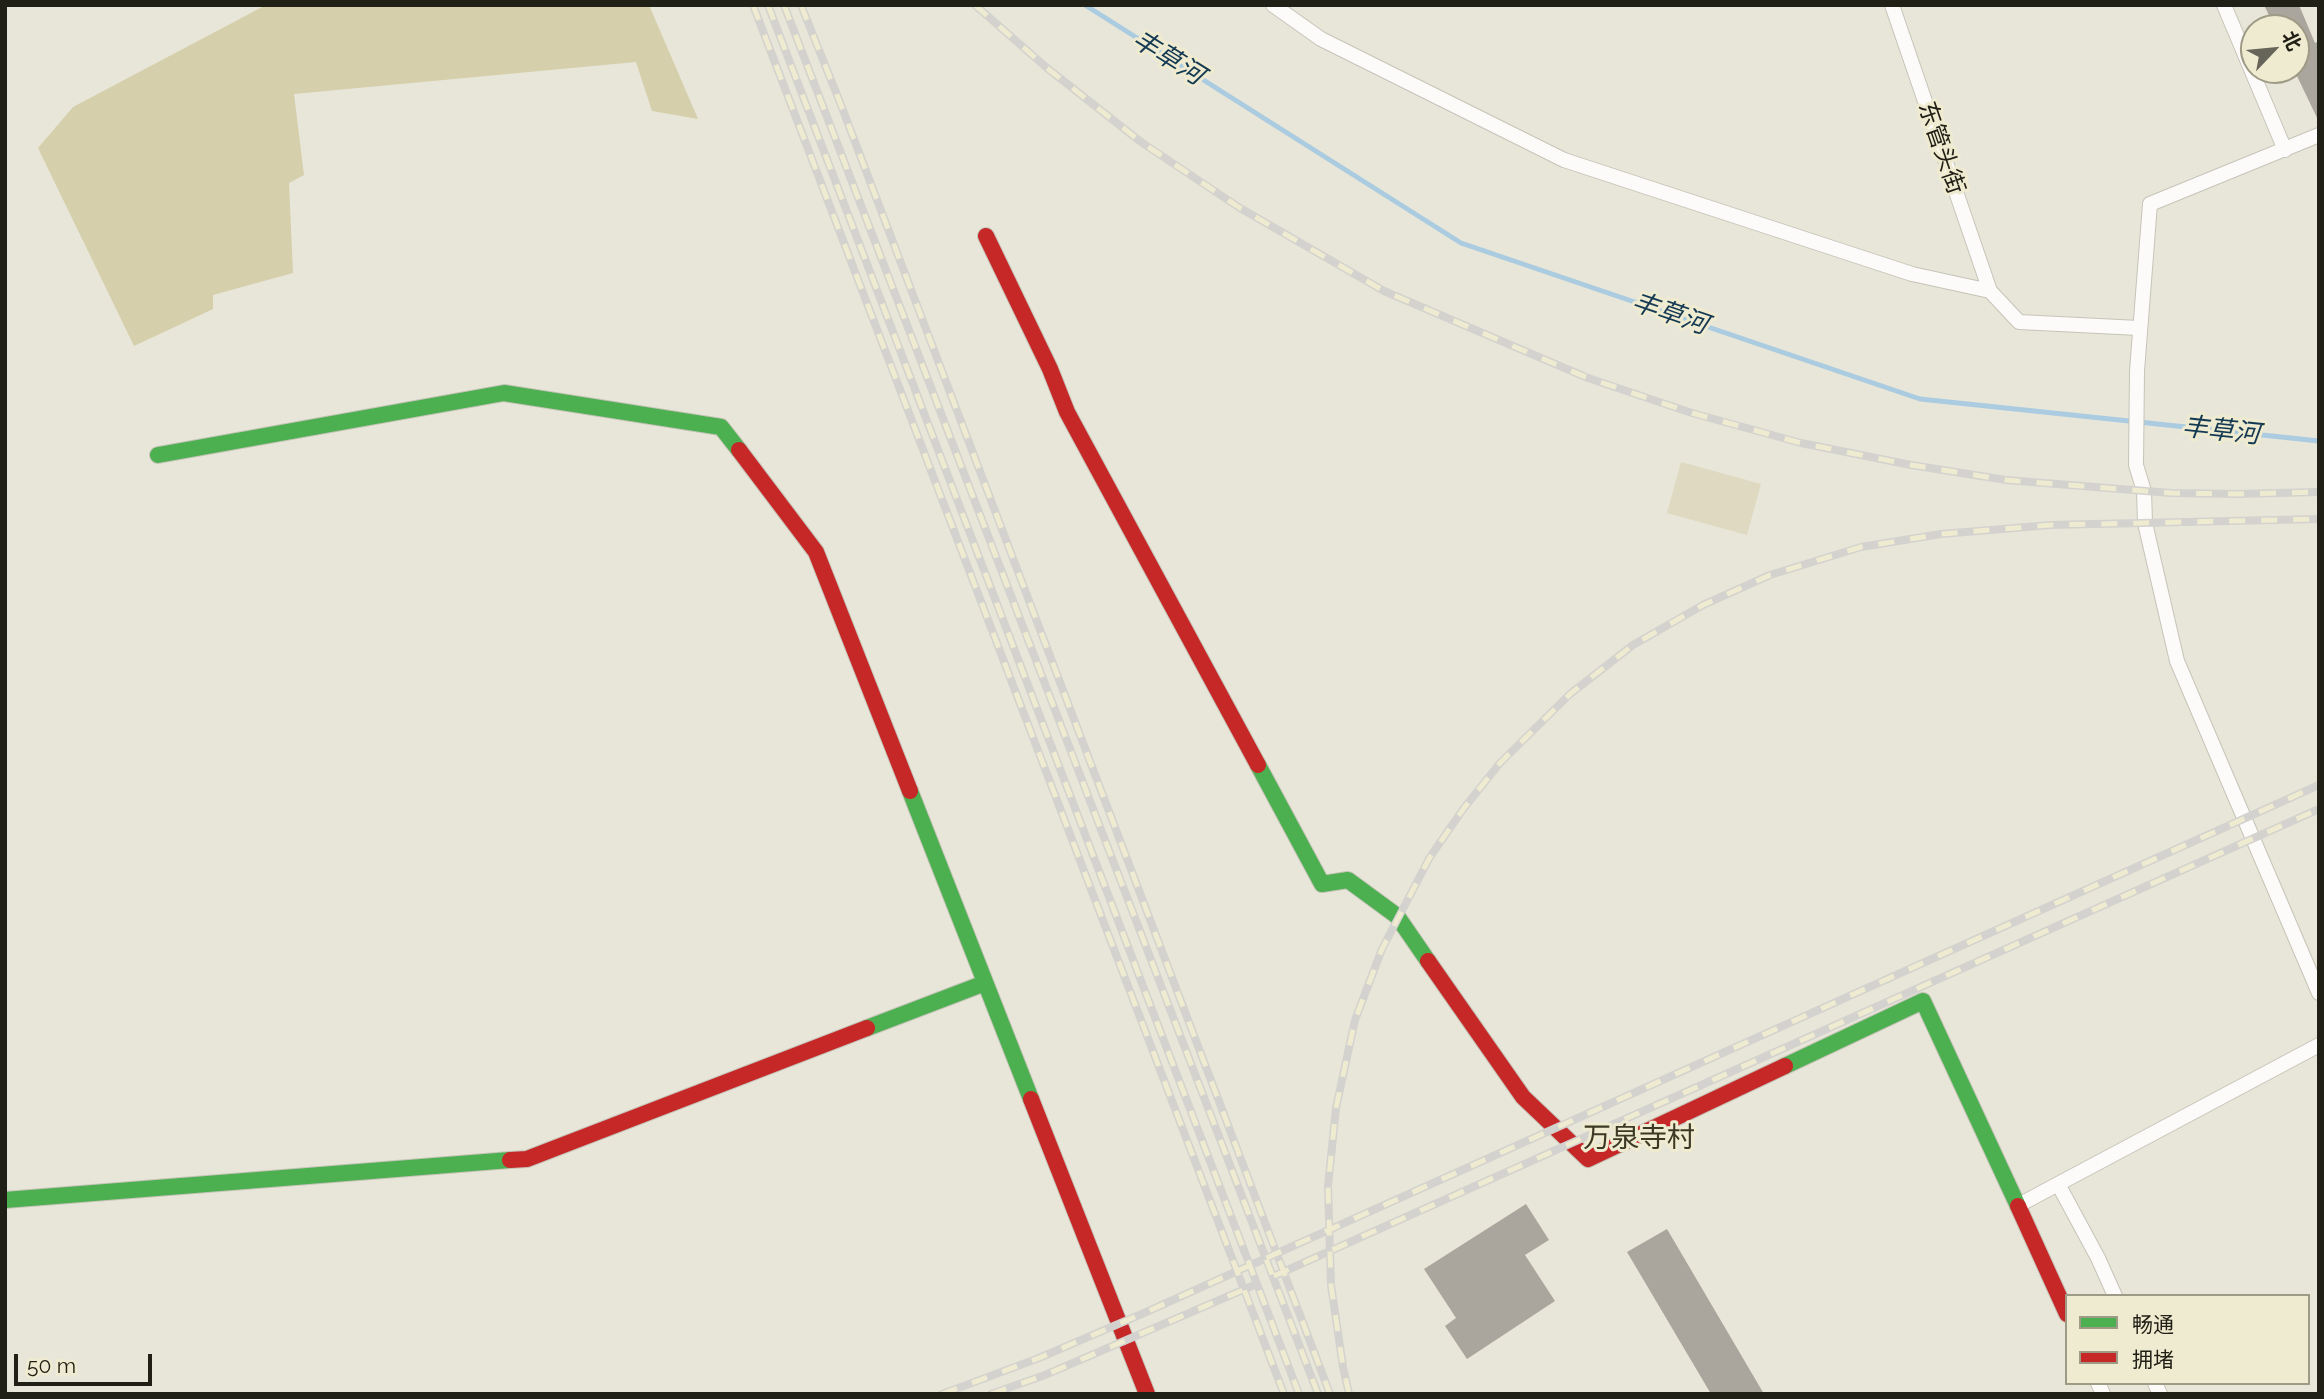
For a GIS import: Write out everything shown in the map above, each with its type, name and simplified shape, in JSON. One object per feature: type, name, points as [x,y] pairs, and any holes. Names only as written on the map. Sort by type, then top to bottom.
[{"type":"street","points":[[1273,5],[1321,39],[1564,160],[1912,274],[1990,291],[2019,322],[2139,328]]},
{"type":"street","name":"东管头街","points":[[1892,5],[1990,291]]},
{"type":"street","points":[[2224,5],[2286,150]]},
{"type":"street","points":[[2319,135],[2150,204],[2137,371],[2137,466],[2144,491],[2145,523],[2177,661],[2319,993]]},
{"type":"street","points":[[986,236],[1050,369],[1067,412],[1322,884],[1348,880],[1398,916],[1522,1097],[1588,1159],[1923,1001],[2065,1310]]},
{"type":"street","points":[[158,455],[503,393],[721,427],[816,552],[1147,1394]]},
{"type":"street","points":[[5,1200],[527,1159],[985,983]]},
{"type":"street","points":[[2017,1206],[2319,1045]]},
{"type":"street","points":[[2059,1184],[2114,1294]]},
{"type":"shaded area","points":[[266,5],[649,5],[698,119],[652,111],[636,62],[294,94],[304,175],[289,183],[293,273],[213,295],[213,309],[134,346],[38,148],[73,107]]},
{"type":"shaded area","points":[[1681,462],[1761,484],[1747,535],[1667,513]]},
{"type":"building","points":[[2264,5],[2299,5],[2303,14],[2268,14]]},
{"type":"building","points":[[2310,31],[2315,43],[2319,41],[2319,122],[2301,84],[2310,84]]},
{"type":"building","points":[[1526,1204],[1549,1240],[1525,1255],[1555,1301],[1467,1359],[1445,1326],[1456,1318],[1424,1269]]},
{"type":"building","points":[[1667,1229],[1764,1394],[1711,1394],[1627,1252]]},
{"type":"waterway","name":"丰草河","points":[[1085,5],[1461,243],[1920,399],[2319,441]]},
{"type":"railway","points":[[753,5],[1284,1394]]},
{"type":"railway","points":[[768,5],[1299,1394]]},
{"type":"railway","points":[[784,5],[1318,1394]]},
{"type":"railway","points":[[801,5],[1330,1394]]},
{"type":"railway","points":[[975,5],[1047,68],[1141,142],[1240,208],[1384,291],[1588,378],[1692,413],[1801,443],[1911,465],[2006,480],[2171,493],[2319,492]]},
{"type":"railway","points":[[1349,1394],[1331,1285],[1328,1186],[1336,1108],[1355,1020],[1382,949],[1430,857],[1500,763],[1570,694],[1633,645],[1703,605],[1770,575],[1861,547],[1941,534],[2051,525],[2319,519]]},
{"type":"railway","points":[[942,1394],[1039,1358],[1144,1313],[2319,785]]},
{"type":"railway","points":[[1274,1276],[2319,809]]},
{"type":"railway","points":[[991,1394],[1045,1375],[1252,1286]]},
{"type":"traffic: fast","points":[[158,455],[504,393],[721,427],[739,450]]},
{"type":"traffic: fast","points":[[1258,765],[1322,884],[1348,880],[1397,916],[1428,961]]},
{"type":"traffic: fast","points":[[910,791],[1031,1099]]},
{"type":"traffic: fast","points":[[867,1028],[985,983]]},
{"type":"traffic: fast","points":[[1785,1066],[1923,1001],[2018,1206]]},
{"type":"traffic: fast","points":[[5,1200],[510,1160]]},
{"type":"traffic: jam","points":[[986,236],[1050,369],[1067,412],[1258,765]]},
{"type":"traffic: jam","points":[[739,450],[816,552],[910,791]]},
{"type":"traffic: jam","points":[[1428,961],[1523,1097],[1588,1159],[1785,1066]]},
{"type":"traffic: jam","points":[[510,1160],[527,1159],[867,1028]]},
{"type":"traffic: jam","points":[[1031,1099],[1147,1394]]},
{"type":"traffic: jam","points":[[2018,1206],[2065,1310]]},
{"type":"district","name":"万泉寺村","points":[[1639,1139]]}]
